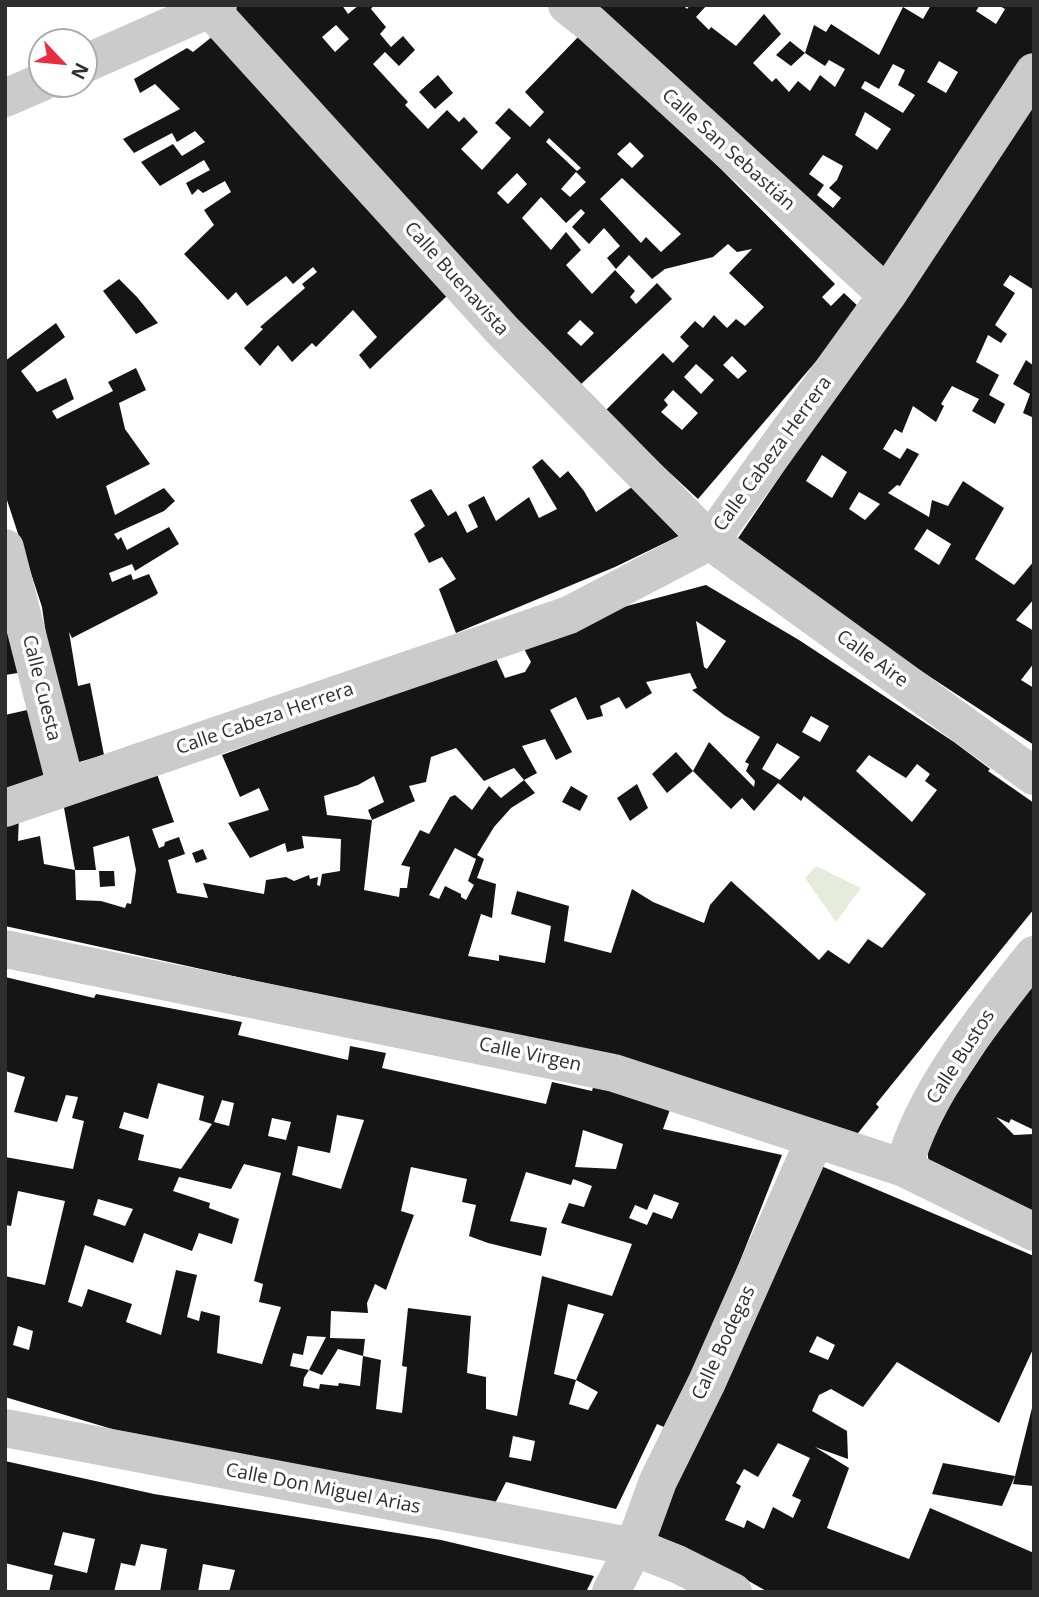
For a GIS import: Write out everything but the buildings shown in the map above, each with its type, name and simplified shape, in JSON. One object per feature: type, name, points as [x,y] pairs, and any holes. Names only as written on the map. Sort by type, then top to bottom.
[{"type":"street","name":"Calle San Sebastián","points":[[567,5],[887,295]]},
{"type":"street","points":[[98,58],[215,8]]},
{"type":"street","name":"Calle Buenavista","points":[[215,8],[502,330],[710,541]]},
{"type":"street","name":"Calle Cabeza Herrera","points":[[5,808],[569,615],[710,541],[887,295],[1034,72]]},
{"type":"street","points":[[5,97],[28,88]]},
{"type":"street","name":"Calle Aire","points":[[710,541],[1034,776]]},
{"type":"street","name":"Calle Cuesta","points":[[5,548],[66,787]]},
{"type":"street","name":"Calle Virgen","points":[[5,949],[614,1073],[904,1168],[1034,1232]]},
{"type":"street","name":"Calle Bustos","points":[[904,1168],[909,1143],[942,1083],[998,999],[1034,955]]},
{"type":"street","name":"Calle Bodegas","points":[[611,1592],[634,1547],[657,1481],[707,1382],[815,1139]]},
{"type":"street","name":"Calle Don Miguel Arias","points":[[9,1429],[634,1547],[677,1564],[733,1592]]},
{"type":"green space","points":[[816,866],[861,888],[836,922],[805,878]]}]
